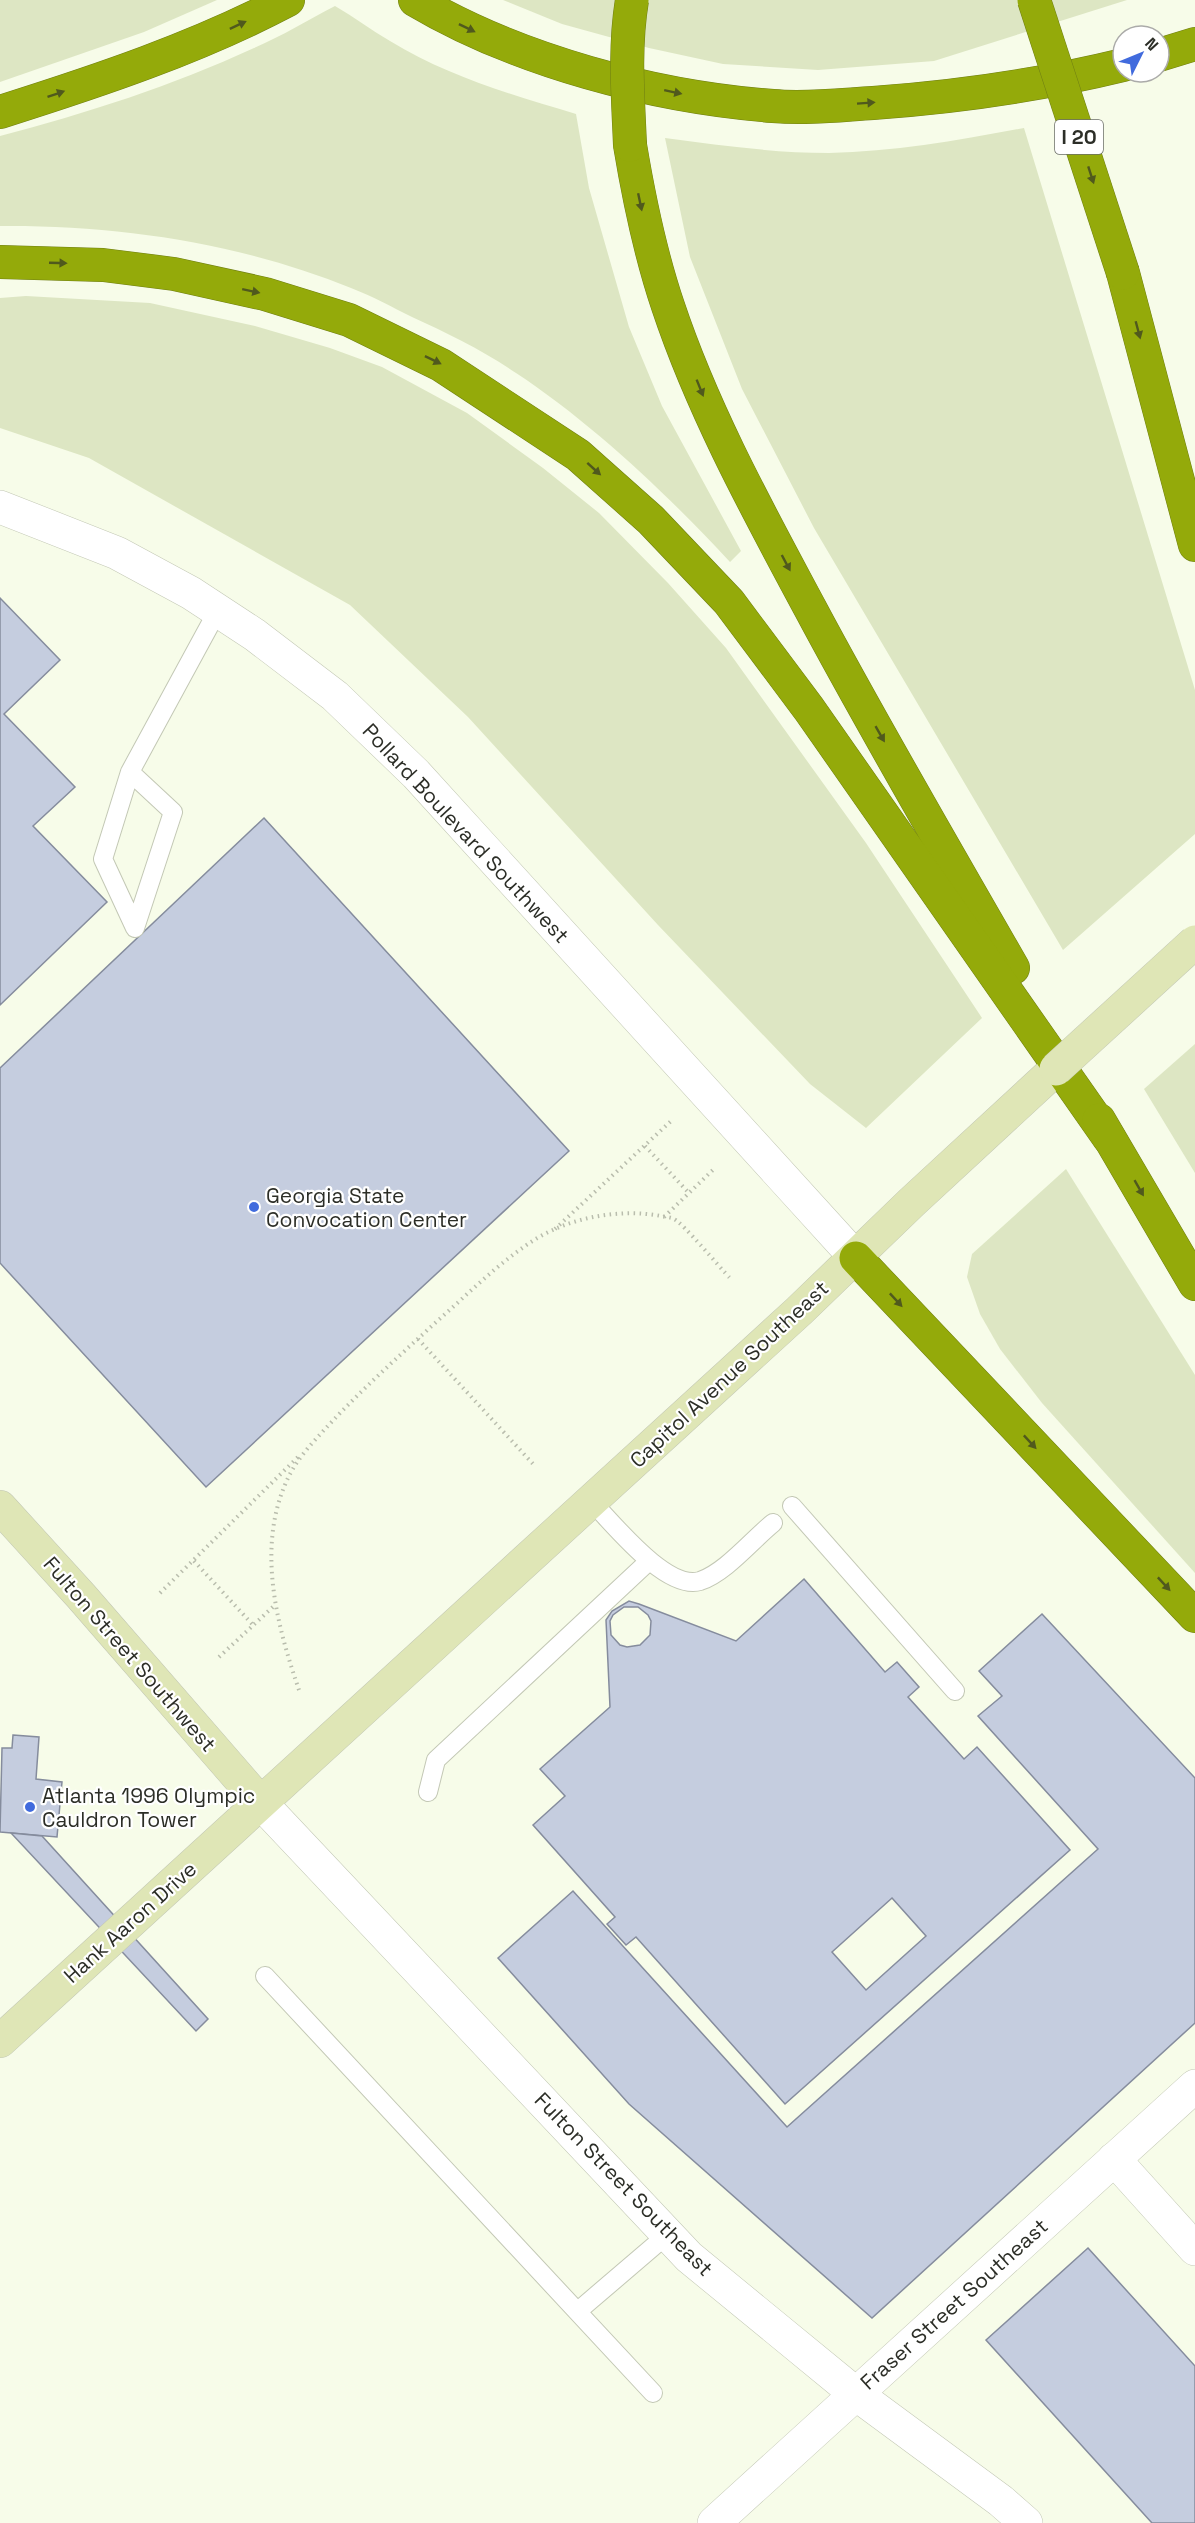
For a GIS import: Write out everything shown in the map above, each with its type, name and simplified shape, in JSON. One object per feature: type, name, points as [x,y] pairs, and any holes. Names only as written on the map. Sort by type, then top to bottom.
[{"type":"highway","points":[[0,112],[149,61],[238,26],[288,0]]},
{"type":"highway","points":[[416,0],[481,34],[570,66],[679,94],[774,106],[838,105],[947,97],[1066,79],[1111,68]]},
{"type":"highway","points":[[632,0],[627,77],[630,145],[640,205],[668,305],[703,394],[761,516],[841,666],[1109,1138],[1195,1284]]},
{"type":"highway","name":"I 20","points":[[1034,0],[1123,273],[1195,545]]},
{"type":"highway","points":[[1171,51],[1195,44]]},
{"type":"highway","points":[[0,262],[103,265],[174,274],[265,294],[349,320],[441,365],[578,455],[651,520],[729,602],[809,709],[1109,1138]]},
{"type":"highway","points":[[856,1258],[1195,1616]]},
{"type":"main road","name":"Capitol Avenue Southeast","points":[[260,1803],[856,1258],[912,1202],[1195,942]]},
{"type":"main road","name":"Fulton Street Southwest","points":[[0,1507],[81,1596],[260,1803]]},
{"type":"main road","name":"Hank Aaron Drive","points":[[0,2041],[260,1803]]},
{"type":"street","name":"Pollard Boulevard Southwest","points":[[0,507],[117,553],[218,610],[335,696],[416,774],[856,1258]]},
{"type":"street","name":"Fulton Street Southeast","points":[[260,1803],[689,2257],[856,2394],[1001,2500],[1026,2523]]},
{"type":"street","name":"Fraser Street Southeast","points":[[714,2523],[1195,2086]]},
{"type":"street","points":[[1114,2159],[1195,2249]]},
{"type":"lane","points":[[130,772],[174,812],[135,928],[103,859],[130,772],[218,610]]},
{"type":"lane","points":[[591,1501],[649,1561],[679,1580],[699,1582],[720,1570],[772,1523]]},
{"type":"lane","points":[[792,1506],[955,1691]]},
{"type":"lane","points":[[428,1792],[436,1760],[649,1561]]},
{"type":"lane","points":[[265,1976],[653,2393]]},
{"type":"lane","points":[[578,2311],[668,2234]]},
{"type":"path","points":[[555,1229],[671,1121]]},
{"type":"path","points":[[645,1146],[689,1193]]},
{"type":"path","points":[[664,1217],[715,1168]]},
{"type":"path","points":[[159,1593],[308,1448],[345,1407],[485,1279],[531,1242],[555,1229],[603,1215],[644,1213],[675,1219],[730,1278]]},
{"type":"path","points":[[418,1339],[534,1465]]},
{"type":"path","points":[[299,1690],[286,1653],[275,1604],[272,1582],[272,1540],[278,1509],[288,1478],[308,1448]]},
{"type":"path","points":[[194,1561],[253,1625]]},
{"type":"path","points":[[219,1657],[275,1604]]},
{"type":"green space","points":[[0,0],[217,0],[144,32],[0,82]]},
{"type":"green space","points":[[503,0],[1127,0],[934,61],[818,70],[723,64],[649,48],[562,24]]},
{"type":"green space","points":[[335,6],[390,41],[434,64],[504,92],[576,114],[589,188],[629,327],[662,406],[741,551],[730,562],[655,486],[573,414],[504,365],[452,336],[367,294],[309,272],[223,248],[134,233],[0,226],[0,136],[97,108],[192,75],[285,33]]},
{"type":"green space","points":[[1024,128],[1195,690],[1195,834],[1063,950],[814,528],[742,389],[690,257],[665,138],[767,150],[829,153],[902,148]]},
{"type":"green space","points":[[26,296],[150,303],[255,326],[330,348],[382,367],[467,413],[543,468],[599,513],[668,583],[726,648],[866,843],[982,1018],[866,1128],[810,1084],[658,925],[468,717],[350,605],[89,458],[0,428],[0,298]]},
{"type":"green space","points":[[1195,1044],[1195,1173],[1144,1089]]},
{"type":"green space","points":[[1066,1169],[1195,1375],[1195,1573],[1042,1403],[1000,1349],[980,1314],[967,1277],[972,1254]]},
{"type":"building","points":[[0,598],[60,660],[4,714],[75,787],[33,826],[107,902],[0,1005]]},
{"type":"building","name":"Georgia State Convocation Center","points":[[264,818],[569,1151],[206,1487],[0,1263],[0,1068]]},
{"type":"building","points":[[804,1579],[885,1672],[897,1662],[919,1687],[908,1697],[964,1759],[977,1747],[1070,1850],[785,2104],[636,1937],[626,1945],[607,1924],[615,1917],[533,1825],[565,1796],[540,1769],[610,1707],[606,1620],[612,1611],[629,1601],[736,1641]],"holes":[[[624,1607],[638,1607],[648,1615],[651,1621],[650,1635],[640,1645],[627,1647],[620,1645],[611,1635],[610,1621],[613,1615]],[[892,1898],[926,1936],[866,1990],[832,1952]]]},
{"type":"building","points":[[1042,1614],[1195,1778],[1195,2023],[872,2318],[629,2104],[498,1958],[573,1891],[787,2127],[1098,1849],[978,1716],[1002,1696],[979,1671]]},
{"type":"building","name":"Atlanta 1996 Olympic Cauldron Tower","points":[[13,1735],[39,1737],[36,1779],[62,1782],[57,1837],[0,1832],[2,1748],[12,1748]]},
{"type":"building","points":[[11,1833],[42,1836],[208,2019],[196,2031]]},
{"type":"building","points":[[1088,2248],[1195,2366],[1195,2523],[1152,2523],[986,2340]]},
{"type":"place","name":"Georgia State Convocation Center","points":[[254,1207]]},
{"type":"place","name":"Atlanta 1996 Olympic Cauldron Tower","points":[[30,1807]]}]
